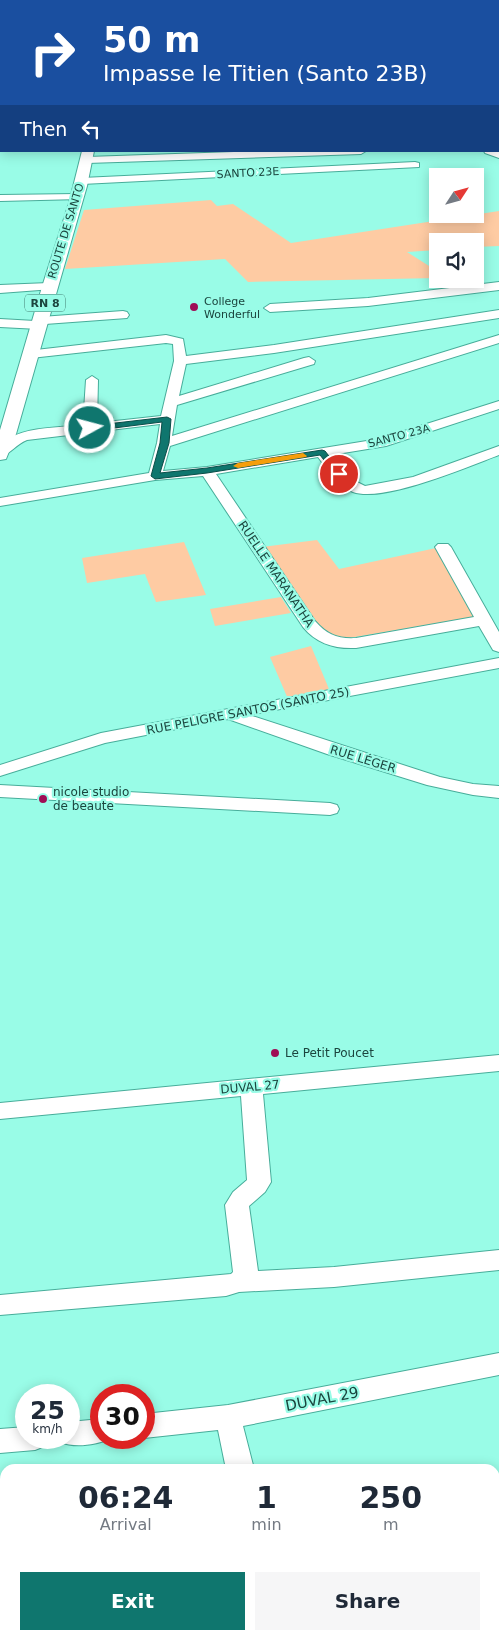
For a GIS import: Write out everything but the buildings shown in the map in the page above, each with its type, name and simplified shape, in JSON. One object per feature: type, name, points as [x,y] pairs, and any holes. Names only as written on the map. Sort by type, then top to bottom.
[{"type":"main road","name":"ROUTE DE SANTO","points":[[0,454],[6,426],[31,354],[88,156]]},
{"type":"street","points":[[88,156],[306,152]]},
{"type":"street","name":"SANTO 23E","points":[[82,181],[415,165]]},
{"type":"street","points":[[0,198],[77,197]]},
{"type":"street","points":[[270,308],[368,302],[499,286]]},
{"type":"street","points":[[0,289],[49,287]]},
{"type":"street","points":[[180,361],[274,349],[499,314]]},
{"type":"street","points":[[0,323],[40,323],[123,315]]},
{"type":"street","points":[[31,354],[166,339],[179,342],[180,361],[167,419],[164,443],[155,476]]},
{"type":"street","points":[[164,443],[499,340]]},
{"type":"street","points":[[172,402],[309,361]]},
{"type":"street","points":[[90,428],[92,380]]},
{"type":"street","name":"SANTO 23A","points":[[0,502],[155,476],[207,471],[380,443],[499,405]]},
{"type":"street","points":[[0,454],[13,440],[25,436],[167,419]]},
{"type":"street","points":[[322,452],[347,484],[357,490],[365,490],[416,481],[499,450]]},
{"type":"street","name":"RUELLE MARANATHA","points":[[207,471],[316,634],[327,641],[342,644],[356,643],[483,620]]},
{"type":"street","points":[[444,547],[499,647]]},
{"type":"street","name":"RUE PELIGRE SANTOS (SANTO 25)","points":[[0,771],[101,738],[499,663]]},
{"type":"street","name":"RUE LÉGER","points":[[231,714],[346,755],[429,780],[483,792],[499,792]]},
{"type":"street","points":[[0,791],[330,809]]},
{"type":"street","name":"DUVAL 27","points":[[0,1111],[499,1063]]},
{"type":"street","points":[[239,1282],[246,1275],[237,1205],[240,1198],[256,1189],[260,1182],[252,1087]]},
{"type":"street","points":[[0,1305],[226,1286],[239,1282],[334,1277],[499,1260]]},
{"type":"street","name":"DUVAL 29","points":[[155,1425],[228,1417],[499,1364]]},
{"type":"street","points":[[228,1417],[239,1464]]},
{"type":"street","points":[[0,1441],[15,1440]]},
{"type":"shaded area","points":[[211,200],[217,206],[233,204],[291,243],[429,222],[484,223],[484,213],[499,211],[499,246],[484,247],[484,233],[429,233],[429,251],[407,252],[429,266],[429,278],[248,282],[225,259],[65,269],[84,210]]},
{"type":"shaded area","points":[[317,540],[339,569],[436,548],[474,617],[325,642],[262,547]]},
{"type":"shaded area","points":[[184,542],[206,595],[156,602],[145,574],[87,583],[82,558]]},
{"type":"shaded area","points":[[281,597],[291,613],[215,626],[210,609]]},
{"type":"shaded area","points":[[311,646],[329,689],[288,699],[270,657]]},
{"type":"slow traffic","points":[[238,466],[303,456]]},
{"type":"place","name":"College Wonderful","points":[[194,307]]},
{"type":"place","name":"nicole studio de beaute","points":[[43,799]]},
{"type":"place","name":"Le Petit Poucet","points":[[275,1053]]},
{"type":"route","points":[[90,428],[167,419],[164,443],[155,476],[207,471],[322,452],[339,474]]}]
